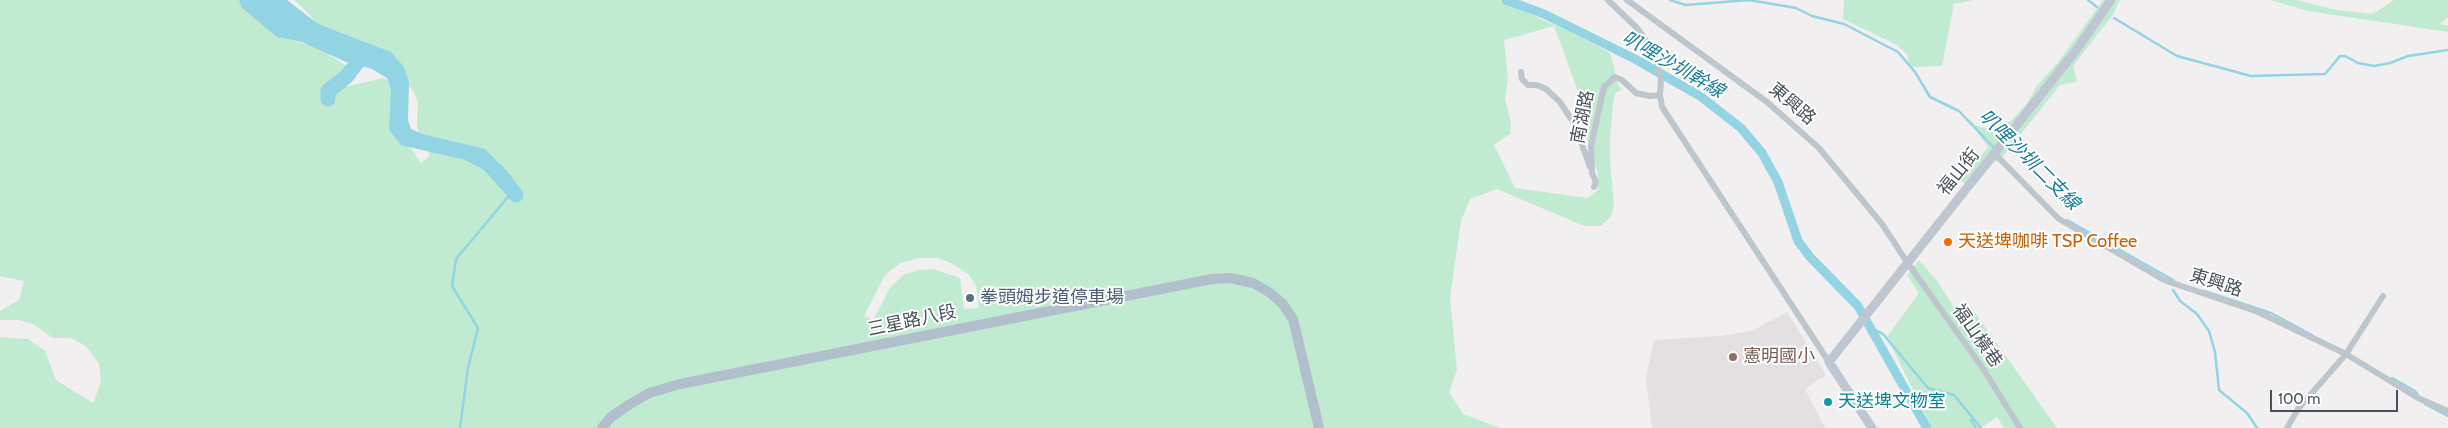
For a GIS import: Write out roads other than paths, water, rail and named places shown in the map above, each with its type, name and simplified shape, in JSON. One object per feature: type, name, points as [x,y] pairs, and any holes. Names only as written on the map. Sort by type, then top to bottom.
[{"type":"main road","name":"三星路八段","points":[[602,428],[611,417],[649,393],[680,384],[1212,279],[1230,278],[1253,283],[1269,292],[1282,303],[1292,319],[1319,428]]},
{"type":"street","points":[[1608,0],[1637,28],[1653,50],[1661,78],[1660,95],[1662,107],[1872,428]]},
{"type":"street","name":"東興路","points":[[1627,0],[1767,102],[1807,136],[1840,171],[1870,208],[1907,262]]},
{"type":"street","name":"福山街","points":[[1829,362],[2077,49],[2111,0]]},
{"type":"street","points":[[1521,72],[1522,80],[1528,85],[1546,90],[1560,102],[1575,125],[1592,173]]},
{"type":"street","name":"南湖路","points":[[1594,187],[1596,182],[1592,173],[1591,146],[1604,87],[1609,80],[1615,77],[1622,80],[1636,92],[1650,96],[1660,95]]},
{"type":"street","name":"東興路","points":[[1995,154],[2059,218],[2148,271],[2183,288],[2258,312],[2346,354],[2418,398],[2448,411]]},
{"type":"street","name":"福山橫巷","points":[[1907,262],[1984,370],[2020,428]]},
{"type":"street","points":[[2287,428],[2298,409],[2346,354],[2383,296]]},
{"type":"water","points":[[239,0],[287,0],[318,24],[391,52],[404,67],[409,82],[408,120],[411,129],[422,134],[485,149],[513,178],[504,192],[484,170],[465,160],[401,145],[389,130],[391,89],[387,78],[372,69],[346,62],[302,42],[277,37],[242,8]]},
{"type":"waterway","name":"叭哩沙圳幹線","points":[[1506,0],[1544,14],[1635,59],[1700,96],[1741,128],[1762,153],[1778,182],[1798,241],[1810,257],[1858,306],[1927,428]]},
{"type":"waterway","name":"叭哩沙圳二支線","points":[[1670,0],[1686,5],[1749,0],[1796,8],[1812,16],[1844,24],[1898,52],[1915,72],[1930,97],[1959,111],[1996,150]]},
{"type":"waterway","points":[[2088,0],[2097,7]]},
{"type":"waterway","points":[[2114,18],[2177,56],[2251,76],[2325,74],[2340,56],[2345,56],[2358,63],[2374,66],[2390,63],[2408,56],[2448,50]]},
{"type":"waterway","points":[[328,99],[328,91],[347,76],[360,59]]},
{"type":"waterway","points":[[496,170],[516,195]]},
{"type":"waterway","points":[[460,428],[468,368],[478,328],[452,286],[456,259],[513,191]]},
{"type":"waterway","name":"叭哩沙圳二支線","points":[[2067,220],[2173,280]]},
{"type":"waterway","points":[[2173,290],[2180,301],[2197,314],[2209,331],[2215,352],[2219,390],[2247,413],[2257,428]]},
{"type":"waterway","name":"叭哩沙圳二支線","points":[[2204,291],[2271,313],[2312,335]]},
{"type":"waterway","points":[[1870,327],[1883,334],[1928,388],[1954,395],[1981,428]]},
{"type":"waterway","name":"叭哩沙圳二支線","points":[[2392,378],[2415,391],[2418,395]]},
{"type":"waterway","name":"叭哩沙圳二支線","points":[[2425,404],[2448,416]]},
{"type":"waterway","points":[[1971,420],[1976,428]]},
{"type":"place","name":"天送埤咖啡 TSP Coffee","points":[[1948,242]]},
{"type":"place","name":"拳頭姆步道停車場","points":[[970,298]]},
{"type":"place","name":"憲明國小","points":[[1733,357]]},
{"type":"place","name":"天送埤文物室","points":[[1828,402]]}]
